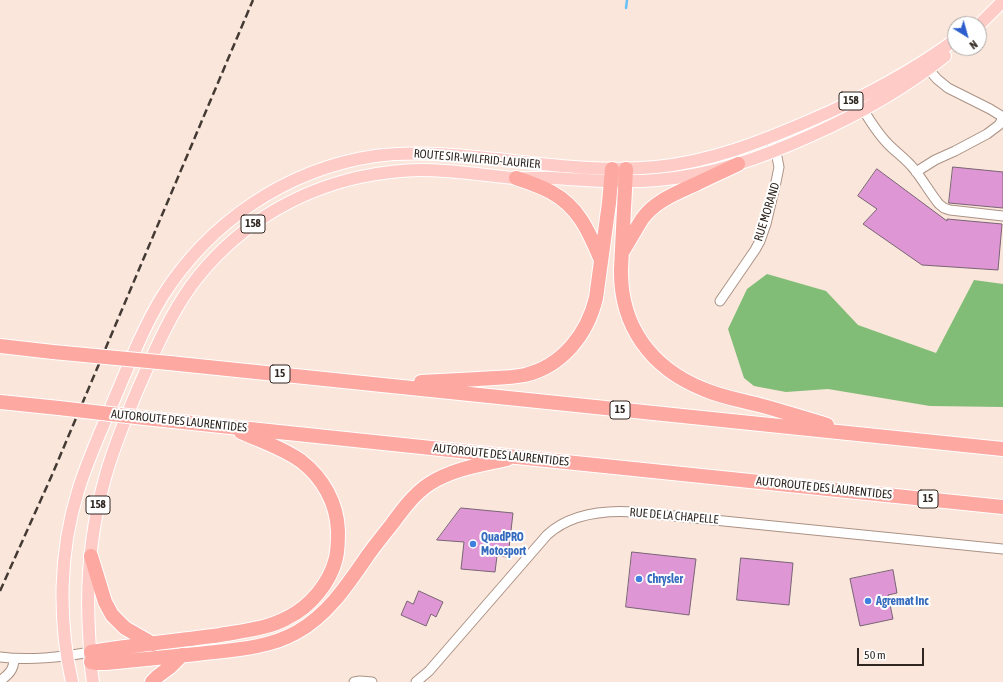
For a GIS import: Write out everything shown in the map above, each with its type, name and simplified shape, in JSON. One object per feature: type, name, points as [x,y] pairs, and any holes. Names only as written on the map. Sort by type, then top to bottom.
[{"type":"highway","points":[[622,253],[645,214],[656,204],[677,192],[738,164]]},
{"type":"highway","points":[[379,385],[510,377],[534,372],[549,365],[570,350],[588,323],[596,298],[612,175]]},
{"type":"highway","points":[[626,175],[621,284],[628,315],[636,333],[650,353],[665,368],[676,376],[719,395],[862,435]]},
{"type":"highway","points":[[516,178],[545,189],[558,196],[568,204],[584,223],[602,260]]},
{"type":"highway","name":"15","points":[[0,346],[1003,449]]},
{"type":"highway","name":"AUTOROUTE DES LAURENTIDES","points":[[0,402],[1003,507]]},
{"type":"highway","points":[[91,657],[153,644],[267,626],[294,615],[310,601],[326,581],[336,558],[338,544],[337,522],[332,501],[324,485],[308,467],[294,457],[230,426]]},
{"type":"highway","points":[[91,657],[106,663],[232,650],[263,645],[282,639],[302,629],[328,609],[402,511],[423,488],[450,473],[517,457]]},
{"type":"highway","points":[[91,556],[105,602],[112,615],[125,628],[153,644]]},
{"type":"highway","points":[[152,682],[182,655]]},
{"type":"main road","points":[[987,16],[1003,1]]},
{"type":"main road","name":"ROUTE SIR-WILFRID-LAURIER","points":[[93,682],[88,607],[91,556],[98,509],[105,477],[121,428],[169,324],[186,295],[211,262],[230,243],[258,221],[286,203],[311,192],[347,180],[379,174],[418,170],[516,178],[626,175],[655,180],[691,176],[738,164],[775,151],[828,128],[864,110],[893,92],[947,47]]},
{"type":"main road","name":"ROUTE SIR-WILFRID-LAURIER","points":[[626,175],[698,161],[725,154],[770,138],[857,99],[926,65],[947,52]]},
{"type":"main road","name":"ROUTE SIR-WILFRID-LAURIER","points":[[72,682],[67,656],[64,618],[64,566],[74,502],[82,477],[141,336],[156,306],[188,261],[220,228],[255,202],[284,185],[333,165],[371,156],[396,154],[436,154],[573,167],[612,175]]},
{"type":"street","points":[[916,172],[935,160],[988,134],[999,125],[1003,118],[990,109],[952,91],[944,85],[926,65]]},
{"type":"street","points":[[857,99],[888,145],[904,158],[939,204],[950,210],[1003,216]]},
{"type":"street","name":"RUE MORAND","points":[[720,301],[755,250],[763,232],[778,174],[779,163],[770,138]]},
{"type":"street","name":"RUE DE LA CHAPELLE","points":[[416,682],[424,677],[547,534],[559,525],[591,514],[614,511],[634,512],[1003,549]]},
{"type":"street","points":[[0,657],[14,659],[67,656],[91,657]]},
{"type":"street","points":[[0,681],[12,671],[14,659]]},
{"type":"street","points":[[354,682],[372,682]]},
{"type":"green space","points":[[767,274],[826,291],[858,325],[936,353],[974,280],[1003,284],[1003,407],[930,406],[828,389],[786,392],[754,386],[744,378],[728,329],[747,289]]},
{"type":"building","points":[[953,167],[1003,172],[1003,208],[949,203]]},
{"type":"building","points":[[877,169],[947,221],[947,219],[1002,224],[998,270],[922,265],[863,224],[877,209],[858,196]]},
{"type":"building","points":[[461,508],[513,513],[508,557],[497,556],[495,572],[461,569],[464,542],[437,540]]},
{"type":"building","points":[[632,552],[696,559],[689,615],[626,607]]},
{"type":"building","points":[[741,558],[793,563],[789,605],[737,600]]},
{"type":"building","points":[[893,570],[897,593],[888,595],[893,619],[860,626],[850,579]]},
{"type":"building","points":[[419,591],[443,602],[436,617],[431,614],[426,626],[401,615],[407,601],[413,604]]},
{"type":"waterway","points":[[626,8],[627,0]]},
{"type":"railway","points":[[0,591],[52,475],[253,0]]},
{"type":"place","name":"QuadPRO Motosport","points":[[473,544]]},
{"type":"place","name":"Chrysler","points":[[639,579]]},
{"type":"place","name":"Agremat Inc","points":[[868,601]]}]
